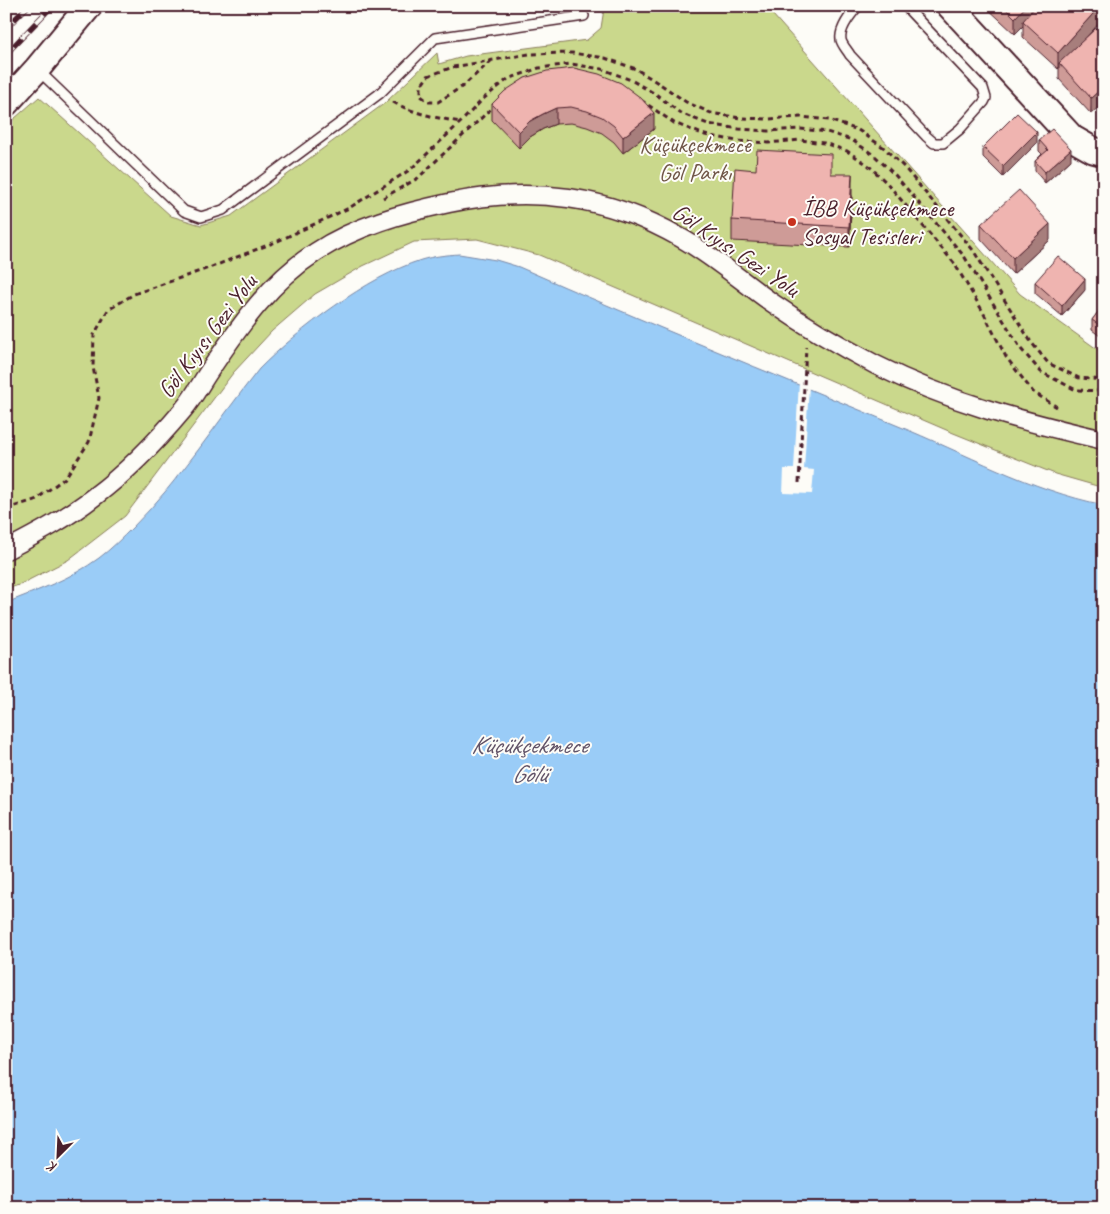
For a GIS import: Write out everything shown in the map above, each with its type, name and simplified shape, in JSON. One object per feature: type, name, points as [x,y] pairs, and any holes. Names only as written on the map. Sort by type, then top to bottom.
[{"type":"street","points":[[6,103],[89,6]]},
{"type":"street","points":[[950,6],[1072,138],[1093,150],[1104,153]]},
{"type":"street","name":"Göl Kıyısı Gezi Yolu","points":[[6,550],[49,528],[96,496],[141,456],[184,408],[248,314],[280,280],[315,253],[356,230],[408,212],[462,201],[512,195],[538,194],[593,202],[652,223],[702,251],[807,327],[878,366],[952,399],[1030,424],[1104,440]]},
{"type":"lane","points":[[858,6],[850,15],[842,31],[841,40],[850,55],[926,136],[934,143],[943,142],[960,130],[984,102],[985,93],[983,88],[905,6]]},
{"type":"lane","points":[[37,69],[184,211],[201,217],[223,210],[380,94],[435,38],[584,16]]},
{"type":"path","points":[[491,61],[463,86],[438,102],[429,102],[420,96],[421,86],[428,76],[453,67],[529,54],[572,53],[605,58],[636,69],[686,102],[711,113],[740,118],[800,117],[829,120],[858,130],[883,147],[904,167],[973,250],[1031,342],[1048,363],[1079,378],[1104,380]]},
{"type":"path","points":[[6,509],[35,500],[65,478],[89,442],[99,398],[92,367],[94,334],[108,310],[134,294],[209,268],[278,241],[349,208],[411,169],[483,99],[508,79],[539,68],[571,64],[602,69],[631,80],[657,95],[680,113],[708,124],[768,131],[800,129],[827,132],[852,140],[875,156],[895,175],[964,256],[1022,349],[1041,372],[1076,390],[1104,392]]},
{"type":"path","points":[[380,94],[407,110],[461,122]]},
{"type":"path","points":[[634,95],[674,123],[704,135],[737,141],[800,140],[824,143],[847,151],[868,165],[887,183],[954,263],[982,310],[1006,357],[1033,392],[1064,412]]},
{"type":"path","points":[[377,202],[418,178],[496,103]]},
{"type":"path","points":[[799,482],[806,357]]},
{"type":"green space","name":"Küçükçekmece Göl Parkı","points":[[603,6],[765,6],[1020,294],[1104,354],[1104,488],[1055,474],[951,432],[539,255],[477,239],[414,242],[363,266],[315,294],[272,331],[233,373],[125,516],[68,560],[19,585],[6,589],[6,126],[39,97],[171,216],[201,225],[231,216],[385,103],[437,53],[439,64],[466,56],[587,40],[601,28]]},
{"type":"water","name":"Küçükçekmece Gölü","points":[[459,254],[496,260],[519,267],[922,436],[998,470],[1050,490],[1104,505],[1104,1208],[6,1208],[6,603],[54,584],[77,572],[112,547],[167,490],[259,369],[314,321],[357,291],[400,268],[426,259]]},
{"type":"pier","points":[[799,382],[809,386],[804,469],[814,470],[812,494],[783,493],[784,469],[794,469]]},
{"type":"building","points":[[1003,6],[1026,6],[1015,18]]},
{"type":"building","points":[[1036,6],[1100,6],[1058,53],[1023,21]]},
{"type":"building","points":[[1096,28],[1104,37],[1104,86],[1091,98],[1059,63]]},
{"type":"building","points":[[574,68],[599,74],[621,83],[641,98],[654,113],[623,137],[614,126],[602,117],[571,107],[556,108],[543,114],[530,121],[519,132],[492,104],[505,91],[525,78],[547,71]]},
{"type":"building","points":[[1017,113],[1037,132],[1003,166],[983,147]]},
{"type":"building","points":[[1052,129],[1071,149],[1045,172],[1035,161],[1048,150],[1039,140]]},
{"type":"building","name":"İBB Küçükçekmece Sosyal Tesisleri","points":[[757,150],[831,154],[831,174],[852,174],[849,227],[732,220],[735,168],[756,170]]},
{"type":"building","points":[[1019,190],[1050,224],[1013,258],[981,224]]},
{"type":"building","points":[[1058,256],[1085,279],[1062,306],[1035,282]]},
{"type":"building","points":[[1104,304],[1104,328],[1092,320]]},
{"type":"building","points":[[6,392],[11,421],[6,423]]},
{"type":"railway","points":[[6,28],[28,6]]},
{"type":"railway","points":[[6,54],[52,6]]},
{"type":"place","name":"İBB Küçükçekmece Sosyal Tesisleri","points":[[792,222]]}]
